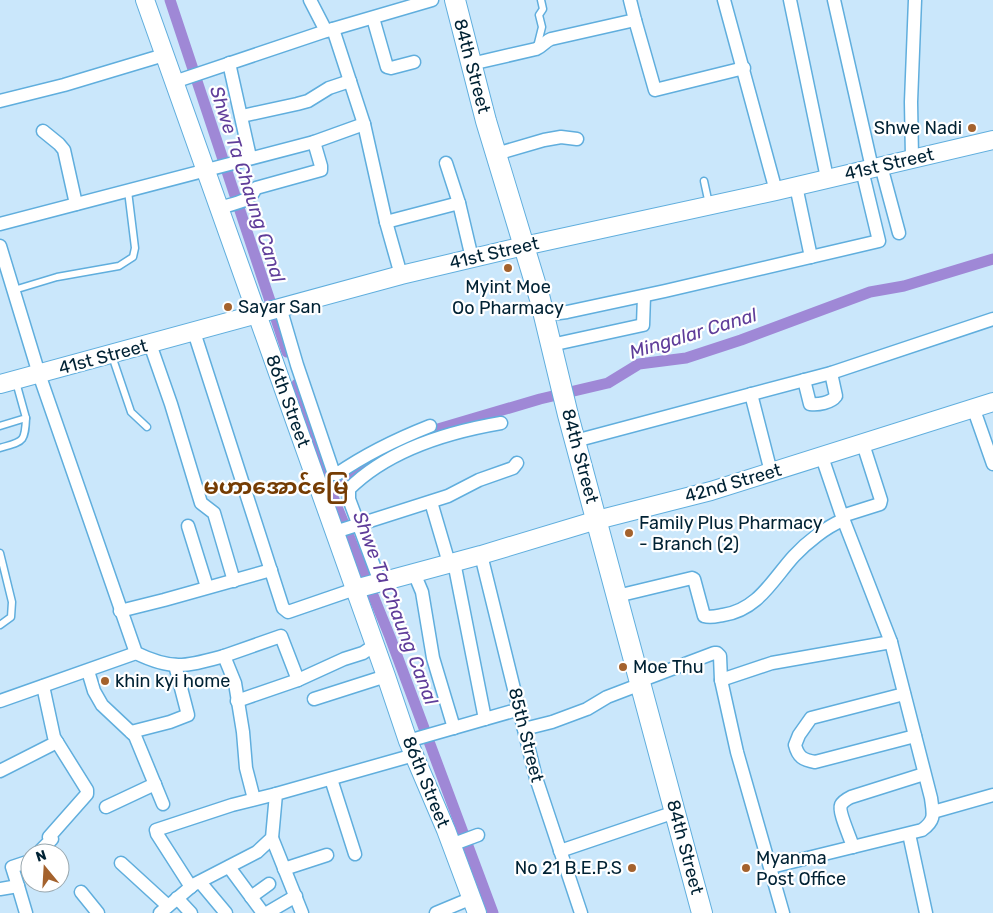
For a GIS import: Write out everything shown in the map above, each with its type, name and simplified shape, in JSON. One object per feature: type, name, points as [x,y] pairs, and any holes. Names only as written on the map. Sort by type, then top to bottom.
[{"type":"main road","name":"86th Street","points":[[145,0],[164,55],[179,80],[211,169],[231,204],[269,310],[339,531],[369,585],[375,645],[386,676],[465,840],[474,905]]},
{"type":"main road","name":"84th Street","points":[[455,0],[496,154],[544,315],[567,408],[702,913]]},
{"type":"main road","name":"41st Street","points":[[8,382],[401,275],[993,140]]},
{"type":"main road","name":"42nd Street","points":[[369,585],[597,520],[711,491],[974,410],[993,402]]},
{"type":"street","points":[[310,0],[329,30],[350,81],[364,124],[386,222],[401,275]]},
{"type":"street","points":[[179,80],[329,30],[432,0]]},
{"type":"street","points":[[630,0],[655,90],[744,68]]},
{"type":"street","points":[[724,0],[776,191]]},
{"type":"street","points":[[790,0],[827,178]]},
{"type":"street","points":[[544,315],[644,296],[880,241],[872,168],[834,0]]},
{"type":"street","points":[[912,158],[911,102],[915,0]]},
{"type":"street","points":[[373,18],[387,66],[391,68],[414,62]]},
{"type":"street","points":[[471,64],[536,49],[541,47],[547,40],[635,20]]},
{"type":"street","points":[[0,100],[64,85],[164,55]]},
{"type":"street","points":[[229,63],[250,157]]},
{"type":"street","points":[[242,116],[308,101],[329,88],[350,81]]},
{"type":"street","points":[[0,224],[250,157],[314,142],[364,124]]},
{"type":"street","points":[[43,131],[64,150],[76,204]]},
{"type":"street","points":[[496,154],[544,140],[561,137],[577,139]]},
{"type":"street","points":[[231,204],[253,194],[256,188],[321,170],[314,142]]},
{"type":"street","points":[[446,163],[459,203],[472,258]]},
{"type":"street","points":[[872,168],[900,233]]},
{"type":"street","points":[[796,186],[811,257]]},
{"type":"street","points":[[386,222],[459,203]]},
{"type":"street","points":[[0,246],[39,374],[136,653],[151,661],[188,666],[224,656],[281,636],[298,680]]},
{"type":"street","points":[[553,355],[643,325],[644,296]]},
{"type":"street","points":[[269,310],[297,364],[334,474],[337,474],[372,452],[430,426]]},
{"type":"street","points":[[576,441],[831,373],[993,319]]},
{"type":"street","points":[[194,332],[283,608],[288,612],[369,585],[358,525],[348,493],[349,489],[371,469],[408,450],[429,442],[477,427],[502,423]]},
{"type":"street","points":[[150,344],[171,404],[201,503],[214,514],[234,580]]},
{"type":"street","points":[[804,380],[810,404],[822,403],[832,400],[836,396],[831,373]]},
{"type":"street","points":[[751,394],[772,472]]},
{"type":"street","points":[[974,410],[993,464]]},
{"type":"street","points":[[617,596],[692,578],[694,579],[704,616],[711,617],[730,614],[750,606],[764,593],[795,555],[815,538],[843,518],[880,504],[881,500],[863,444]]},
{"type":"street","points":[[771,867],[909,834],[922,830],[932,821],[933,812],[891,642],[843,518],[822,457]]},
{"type":"street","points":[[339,531],[448,496],[479,480],[513,468],[517,463]]},
{"type":"street","points":[[431,502],[451,562],[485,719]]},
{"type":"street","points":[[188,526],[208,587]]},
{"type":"street","name":"85th Street","points":[[481,554],[536,778],[581,913]]},
{"type":"street","points":[[120,611],[272,570]]},
{"type":"street","points":[[414,573],[422,592],[433,658],[454,728]]},
{"type":"street","points":[[721,680],[772,663],[891,642]]},
{"type":"street","points":[[237,701],[298,680],[363,653],[375,645]]},
{"type":"street","points":[[0,701],[136,653]]},
{"type":"street","points":[[524,730],[586,709],[607,697],[717,653],[720,656],[721,680],[737,752],[783,913]]},
{"type":"street","points":[[224,656],[235,683],[243,732],[246,768],[254,799]]},
{"type":"street","points":[[131,732],[170,722],[188,715],[175,665]]},
{"type":"street","points":[[88,671],[94,691],[102,705],[134,736],[163,804]]},
{"type":"street","points":[[314,699],[386,676]]},
{"type":"street","points":[[43,686],[54,737],[87,790],[87,794],[49,837],[52,839],[48,843]]},
{"type":"street","points":[[904,694],[811,718],[799,735],[795,745],[798,755],[806,761],[815,762],[915,736]]},
{"type":"street","points":[[226,913],[195,885],[156,834],[156,830],[206,812],[331,779],[454,728],[520,709]]},
{"type":"street","points":[[0,771],[57,742]]},
{"type":"street","points":[[854,847],[842,815],[840,807],[842,803],[851,797],[924,774]]},
{"type":"street","points":[[331,779],[355,854]]},
{"type":"street","points":[[106,807],[154,784]]},
{"type":"street","points":[[276,794],[272,838],[302,913]]},
{"type":"street","points":[[933,812],[993,795]]},
{"type":"street","points":[[560,851],[675,812]]},
{"type":"street","points":[[909,834],[926,913]]},
{"type":"street","points":[[168,905],[195,885],[256,852],[272,838]]},
{"type":"street","points":[[284,869],[327,855]]},
{"type":"street","points":[[121,863],[168,905],[191,913]]},
{"type":"street","points":[[20,864],[12,867],[26,913]]},
{"type":"street","points":[[229,867],[262,913]]},
{"type":"street","points":[[251,897],[269,884]]},
{"type":"street","points":[[0,889],[18,886]]},
{"type":"street","points":[[81,892],[98,913]]},
{"type":"street","points":[[267,913],[296,896]]},
{"type":"street","points":[[436,913],[474,905]]},
{"type":"lane","points":[[536,49],[542,27],[539,14],[543,9],[541,0]]},
{"type":"lane","points":[[704,181],[710,205]]},
{"type":"lane","points":[[14,290],[57,277],[119,266],[133,257],[135,248],[128,191]]},
{"type":"lane","points":[[111,355],[131,412],[147,427]]},
{"type":"lane","points":[[0,448],[23,439],[25,434],[26,418],[8,382]]},
{"type":"lane","points":[[0,426],[26,418]]},
{"type":"lane","points":[[0,553],[12,602],[11,617],[0,626]]},
{"type":"waterway","name":"Shwe Ta Chaung Canal","points":[[170,0],[287,352]]},
{"type":"waterway","name":"Mingalar Canal","points":[[421,434],[540,399],[608,383],[639,364],[686,358],[741,340],[870,292],[904,286],[993,259]]},
{"type":"waterway","name":"Shwe Ta Chaung Canal","points":[[297,384],[331,492],[390,637],[493,913]]},
{"type":"waterway","name":"Mingalar Canal","points":[[331,492],[364,462],[371,459]]},
{"type":"place","name":"Shwe Nadi","points":[[972,128]]},
{"type":"place","name":"Myint Moe Oo Pharmacy","points":[[508,268]]},
{"type":"place","name":"Sayar San","points":[[228,307]]},
{"type":"place","name":"Family Plus Pharmacy - Branch (2)","points":[[629,533]]},
{"type":"place","name":"Moe Thu","points":[[623,667]]},
{"type":"place","name":"khin kyi home","points":[[105,681]]},
{"type":"place","name":"No 21 B.E.P.S","points":[[632,868]]},
{"type":"place","name":"Myanma Post Office","points":[[746,868]]},
{"type":"district","name":"မဟာအောင်မြေ","points":[[276,486]]}]
